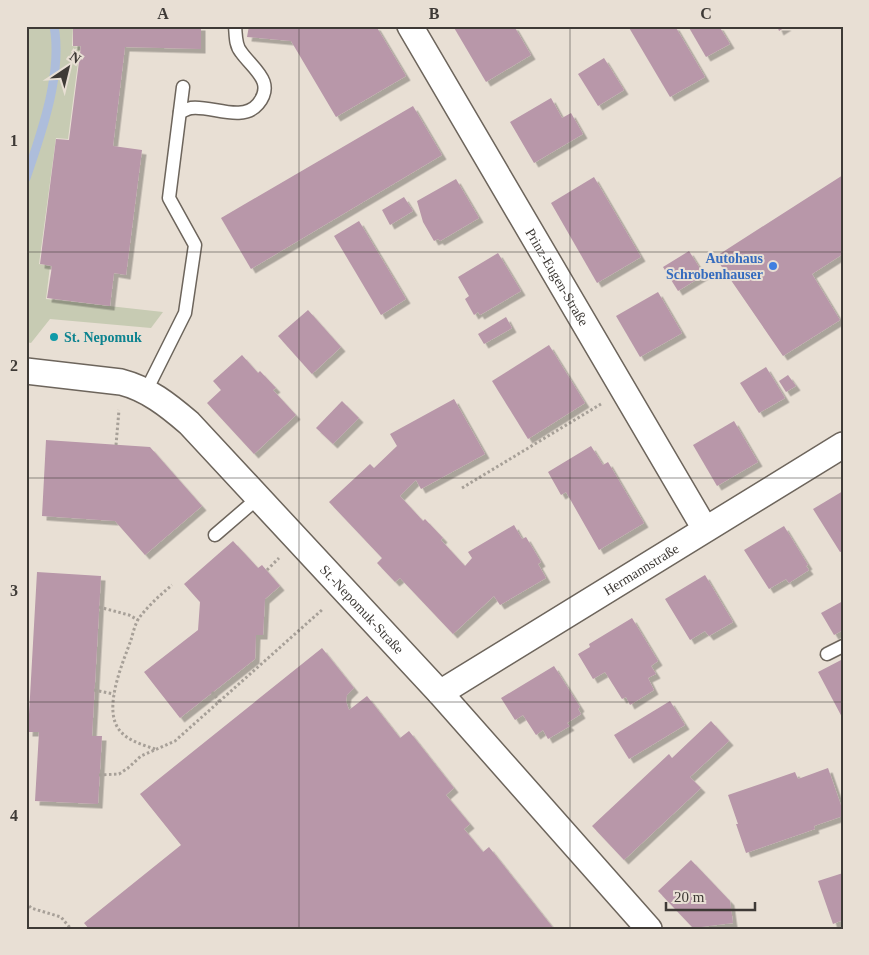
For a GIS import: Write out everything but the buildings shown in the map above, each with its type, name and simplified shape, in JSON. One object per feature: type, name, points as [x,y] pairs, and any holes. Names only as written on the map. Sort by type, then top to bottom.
[{"type":"street","name":"Prinz-Eugen-Straße","points":[[410,26],[705,529]]},
{"type":"street","name":"St.-Nepomuk-Straße","points":[[30,371],[121,382],[135,386],[169,405],[189,423],[440,693],[649,929]]},
{"type":"street","name":"Hermannstraße","points":[[440,693],[843,445]]},
{"type":"lane","points":[[180,112],[192,108],[243,113],[256,106],[264,95],[264,83],[260,74],[240,52],[236,42],[235,26]]},
{"type":"lane","points":[[146,391],[185,313],[196,245],[169,198],[183,87]]},
{"type":"lane","points":[[215,535],[258,498]]},
{"type":"lane","points":[[827,654],[843,646]]},
{"type":"path","points":[[116,445],[121,382]]},
{"type":"path","points":[[462,488],[622,390]]},
{"type":"path","points":[[156,749],[135,742],[123,734],[115,722],[112,706],[121,669],[138,620],[172,585]]},
{"type":"path","points":[[99,775],[119,774],[141,756],[176,741],[319,613],[343,589]]},
{"type":"path","points":[[99,607],[130,615],[138,620]]},
{"type":"path","points":[[94,690],[114,694]]},
{"type":"path","points":[[212,692],[220,702]]},
{"type":"path","points":[[26,902],[31,908],[61,917],[71,929]]},
{"type":"green space","points":[[26,26],[73,26],[72,46],[80,47],[68,139],[56,138],[39,264],[50,266],[46,299],[163,312],[151,328],[50,319],[31,343],[26,342]]},
{"type":"waterway","points":[[26,178],[44,123],[53,83],[56,63],[54,26]]},
{"type":"place","name":"Autohaus Schrobenhauser","points":[[773,266]]},
{"type":"place","name":"St. Nepomuk","points":[[54,337]]}]
